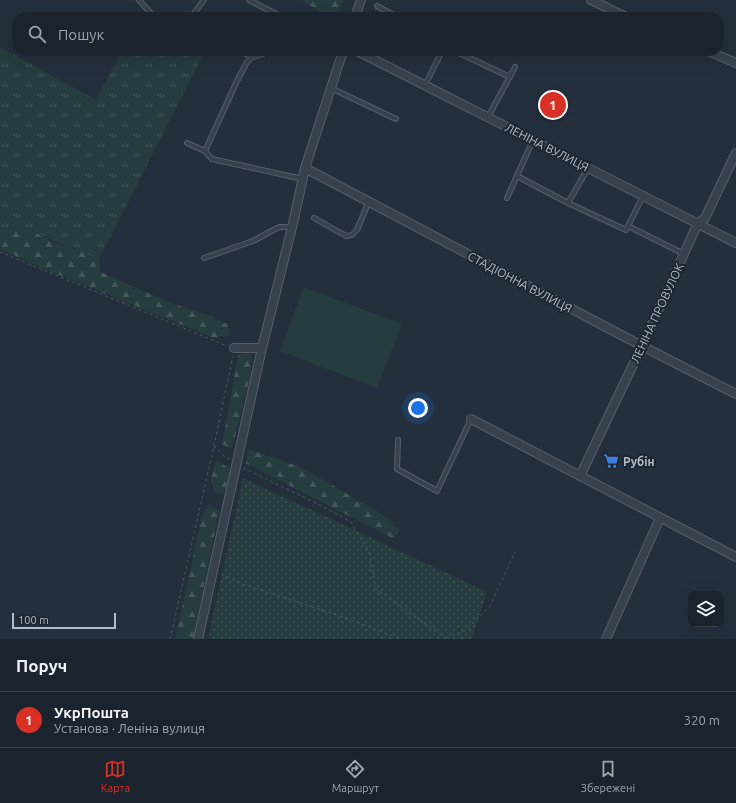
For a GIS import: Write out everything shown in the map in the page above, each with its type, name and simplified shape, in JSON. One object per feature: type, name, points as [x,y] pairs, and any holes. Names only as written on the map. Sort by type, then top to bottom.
[{"type":"street","points":[[357,12],[361,0]]},
{"type":"street","points":[[591,0],[616,12]]},
{"type":"street","points":[[198,639],[262,348],[305,168],[341,56]]},
{"type":"street","name":"ЛЕНІНА ВУЛИЦЯ","points":[[367,56],[736,243]]},
{"type":"street","points":[[720,56],[736,63]]},
{"type":"street","name":"ЛЕНІНА ПРОВУЛОК","points":[[580,476],[642,346],[698,223],[705,218],[736,153]]},
{"type":"street","name":"СТАДІОННА ВУЛИЦЯ","points":[[305,168],[736,394]]},
{"type":"street","points":[[234,348],[262,348]]},
{"type":"street","points":[[471,419],[736,557]]},
{"type":"street","points":[[606,639],[660,518]]},
{"type":"lane","points":[[139,0],[150,12]]},
{"type":"lane","points":[[195,12],[204,0]]},
{"type":"lane","points":[[250,0],[273,12]]},
{"type":"lane","points":[[376,6],[387,12]]},
{"type":"lane","points":[[205,151],[247,62],[256,56]]},
{"type":"lane","points":[[425,85],[440,56]]},
{"type":"lane","points":[[465,56],[510,77]]},
{"type":"lane","points":[[488,117],[515,67]]},
{"type":"lane","points":[[331,87],[396,119]]},
{"type":"lane","points":[[507,198],[533,140]]},
{"type":"lane","points":[[187,143],[205,151],[212,159],[303,179]]},
{"type":"lane","points":[[568,203],[588,167]]},
{"type":"lane","points":[[517,176],[568,203],[626,230],[643,195]]},
{"type":"lane","points":[[314,218],[346,236],[352,235],[357,230],[368,201]]},
{"type":"lane","points":[[628,226],[684,254]]},
{"type":"lane","points":[[204,258],[253,241],[280,227],[292,227]]},
{"type":"lane","points":[[398,440],[397,469],[438,490],[471,419]]},
{"type":"path","points":[[0,252],[234,348],[214,446],[170,639]]},
{"type":"path","points":[[214,446],[225,457],[236,464],[351,522],[369,552],[376,589],[446,638],[466,630],[490,606],[515,552]]},
{"type":"path","points":[[213,570],[245,585],[346,618],[401,639]]},
{"type":"green space","points":[[301,0],[343,0],[339,12],[321,12]]},
{"type":"green space","points":[[0,47],[12,54],[12,56],[16,56],[96,100],[119,56],[202,56],[99,259],[25,227],[11,233],[0,227]]},
{"type":"green space","points":[[0,227],[12,231],[25,227],[55,243],[85,252],[99,259],[101,272],[168,302],[211,316],[227,324],[231,335],[214,338],[47,270],[0,249]]},
{"type":"green space","points":[[304,287],[402,324],[377,388],[280,351]]},
{"type":"green space","points":[[252,353],[250,377],[232,448],[222,445],[238,355]]},
{"type":"green space","points":[[248,449],[297,466],[322,479],[390,519],[393,526],[400,530],[394,539],[245,463]]},
{"type":"green space","points":[[216,460],[229,468],[229,479],[223,494],[214,492],[211,479]]},
{"type":"green space","points":[[243,478],[487,592],[472,639],[208,639]]},
{"type":"green space","points":[[209,504],[219,511],[193,639],[175,639],[202,516]]},
{"type":"place","name":"УкрПошта","points":[[553,105]]},
{"type":"place","name":"Рубін","points":[[611,461]]}]
